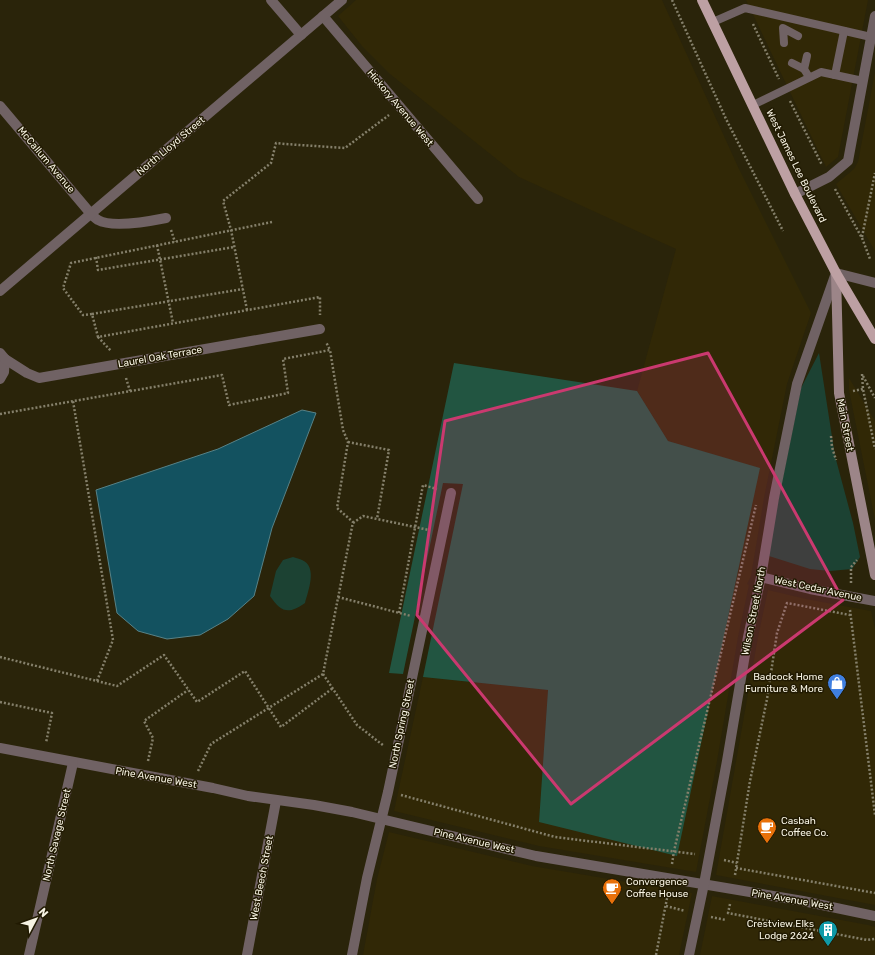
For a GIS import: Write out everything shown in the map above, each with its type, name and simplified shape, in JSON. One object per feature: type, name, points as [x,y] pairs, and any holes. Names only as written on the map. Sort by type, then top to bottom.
[{"type":"main road","name":"West James Lee Boulevard","points":[[702,0],[795,194],[836,273],[875,339]]},
{"type":"street","points":[[271,0],[301,35]]},
{"type":"street","name":"North Lloyd Street","points":[[0,291],[342,0]]},
{"type":"street","name":"Hickory Avenue West","points":[[323,16],[478,200]]},
{"type":"street","points":[[795,194],[829,177],[848,162],[875,16]]},
{"type":"street","name":"McCallum Avenue","points":[[0,106],[91,214]]},
{"type":"street","points":[[91,214],[98,220],[113,224],[146,222],[166,218]]},
{"type":"street","points":[[836,273],[875,283]]},
{"type":"street","name":"Main Street","points":[[836,273],[839,393],[875,575]]},
{"type":"street","name":"Wilson Street North","points":[[689,955],[710,856],[748,637],[761,577],[774,498],[797,384],[836,273]]},
{"type":"street","name":"Laurel Oak Terrace","points":[[3,356],[27,373],[39,378],[320,329]]},
{"type":"street","name":"Laurel Oak Terrace","points":[[0,379],[4,372],[3,356]]},
{"type":"street","name":"North Spring Street","points":[[352,955],[367,878],[388,792],[451,493]]},
{"type":"street","name":"West Cedar Avenue","points":[[761,577],[810,589],[875,601]]},
{"type":"street","name":"Pine Avenue West","points":[[0,748],[276,801],[314,805],[382,819],[536,856],[704,884],[875,916]]},
{"type":"street","name":"North Savage Street","points":[[29,955],[73,762]]},
{"type":"street","name":"West Beech Street","points":[[247,955],[276,801]]},
{"type":"lane","points":[[713,22],[745,8],[871,37]]},
{"type":"lane","points":[[774,15],[783,28],[798,36]]},
{"type":"lane","points":[[783,28],[784,43]]},
{"type":"lane","points":[[835,75],[844,31]]},
{"type":"lane","points":[[804,69],[807,56]]},
{"type":"lane","points":[[792,63],[804,69],[809,77]]},
{"type":"lane","points":[[752,106],[821,72],[863,81]]},
{"type":"path","points":[[672,0],[726,119],[783,231]]},
{"type":"path","points":[[745,8],[784,90],[862,238],[870,259]]},
{"type":"path","points":[[247,310],[231,230],[223,201],[271,162],[276,143],[345,148],[399,107]]},
{"type":"path","points":[[862,238],[875,173]]},
{"type":"path","points":[[243,289],[83,315],[63,288],[71,263],[272,222]]},
{"type":"path","points":[[157,245],[172,323]]},
{"type":"path","points":[[96,257],[98,270],[234,247]]},
{"type":"path","points":[[92,314],[98,337],[320,297],[320,329],[330,350],[343,430],[348,442],[337,508],[353,523]]},
{"type":"path","points":[[0,414],[222,374],[229,404],[288,393],[283,359],[330,350]]},
{"type":"path","points":[[875,398],[862,374],[863,389],[875,448]]},
{"type":"path","points":[[73,401],[112,640],[97,681]]},
{"type":"path","points":[[831,432],[832,447],[836,461]]},
{"type":"path","points":[[348,442],[389,450],[377,519]]},
{"type":"path","points":[[399,613],[423,485],[451,493]]},
{"type":"path","points":[[656,955],[671,879],[674,851],[758,499]]},
{"type":"path","points":[[395,756],[357,725],[323,674],[353,523],[363,516],[443,532]]},
{"type":"path","points":[[859,557],[851,567],[850,615],[871,773],[875,815]]},
{"type":"path","points":[[338,597],[425,620]]},
{"type":"path","points":[[850,615],[787,603],[777,633],[767,699],[754,759],[728,913],[867,940],[875,939]]},
{"type":"path","points":[[0,657],[117,686],[164,656],[197,702],[245,671],[281,727],[333,688]]},
{"type":"path","points":[[192,784],[212,744],[323,674]]},
{"type":"path","points":[[145,776],[153,738],[144,720],[188,690]]},
{"type":"path","points":[[0,702],[52,713],[44,757]]},
{"type":"path","points":[[388,792],[555,837],[710,856],[737,863]]},
{"type":"path","points":[[736,868],[875,893]]},
{"type":"highlighted area","points":[[708,353],[843,600],[571,804],[417,615],[445,421]]},
{"type":"shaded area","points":[[356,0],[662,0],[739,169],[811,313],[787,384],[764,498],[751,576],[747,584],[749,585],[738,637],[696,872],[539,846],[394,811],[423,677],[548,690],[539,822],[760,469],[668,441],[637,391],[676,249],[519,177],[390,74],[362,46],[338,16]]},
{"type":"shaded area","points":[[746,0],[868,0],[838,157],[826,167]]},
{"type":"shaded area","points":[[875,72],[875,251],[836,184],[854,169],[858,162]]},
{"type":"shaded area","points":[[849,378],[875,421],[875,520],[849,390]]},
{"type":"shaded area","points":[[768,590],[806,599],[871,611],[875,629],[875,905],[716,875],[758,637]]},
{"type":"shaded area","points":[[389,832],[532,866],[692,893],[679,955],[363,955],[377,879]]},
{"type":"shaded area","points":[[712,896],[875,927],[875,955],[700,955]]},
{"type":"green space","points":[[819,353],[835,456],[853,523],[860,557],[852,569],[830,571],[810,569],[769,556],[771,536],[801,388]]},
{"type":"green space","points":[[454,363],[637,391],[668,441],[760,468],[677,856],[539,822],[548,690],[423,677],[463,484],[443,483],[403,674],[389,673]]},
{"type":"green space","points":[[293,557],[307,563],[310,568],[311,580],[305,603],[294,609],[285,610],[278,606],[270,596],[276,571],[283,560]]},
{"type":"water","points":[[302,410],[316,413],[272,528],[254,596],[228,619],[200,635],[167,639],[138,631],[117,613],[96,490],[218,449]]},
{"type":"place","name":"Badcock Home Furniture & More","points":[[837,700]]},
{"type":"place","name":"Casbah Coffee Co.","points":[[767,844]]},
{"type":"place","name":"Convergence Coffee House","points":[[612,905]]},
{"type":"place","name":"Crestview Elks Lodge 2624","points":[[828,947]]}]
